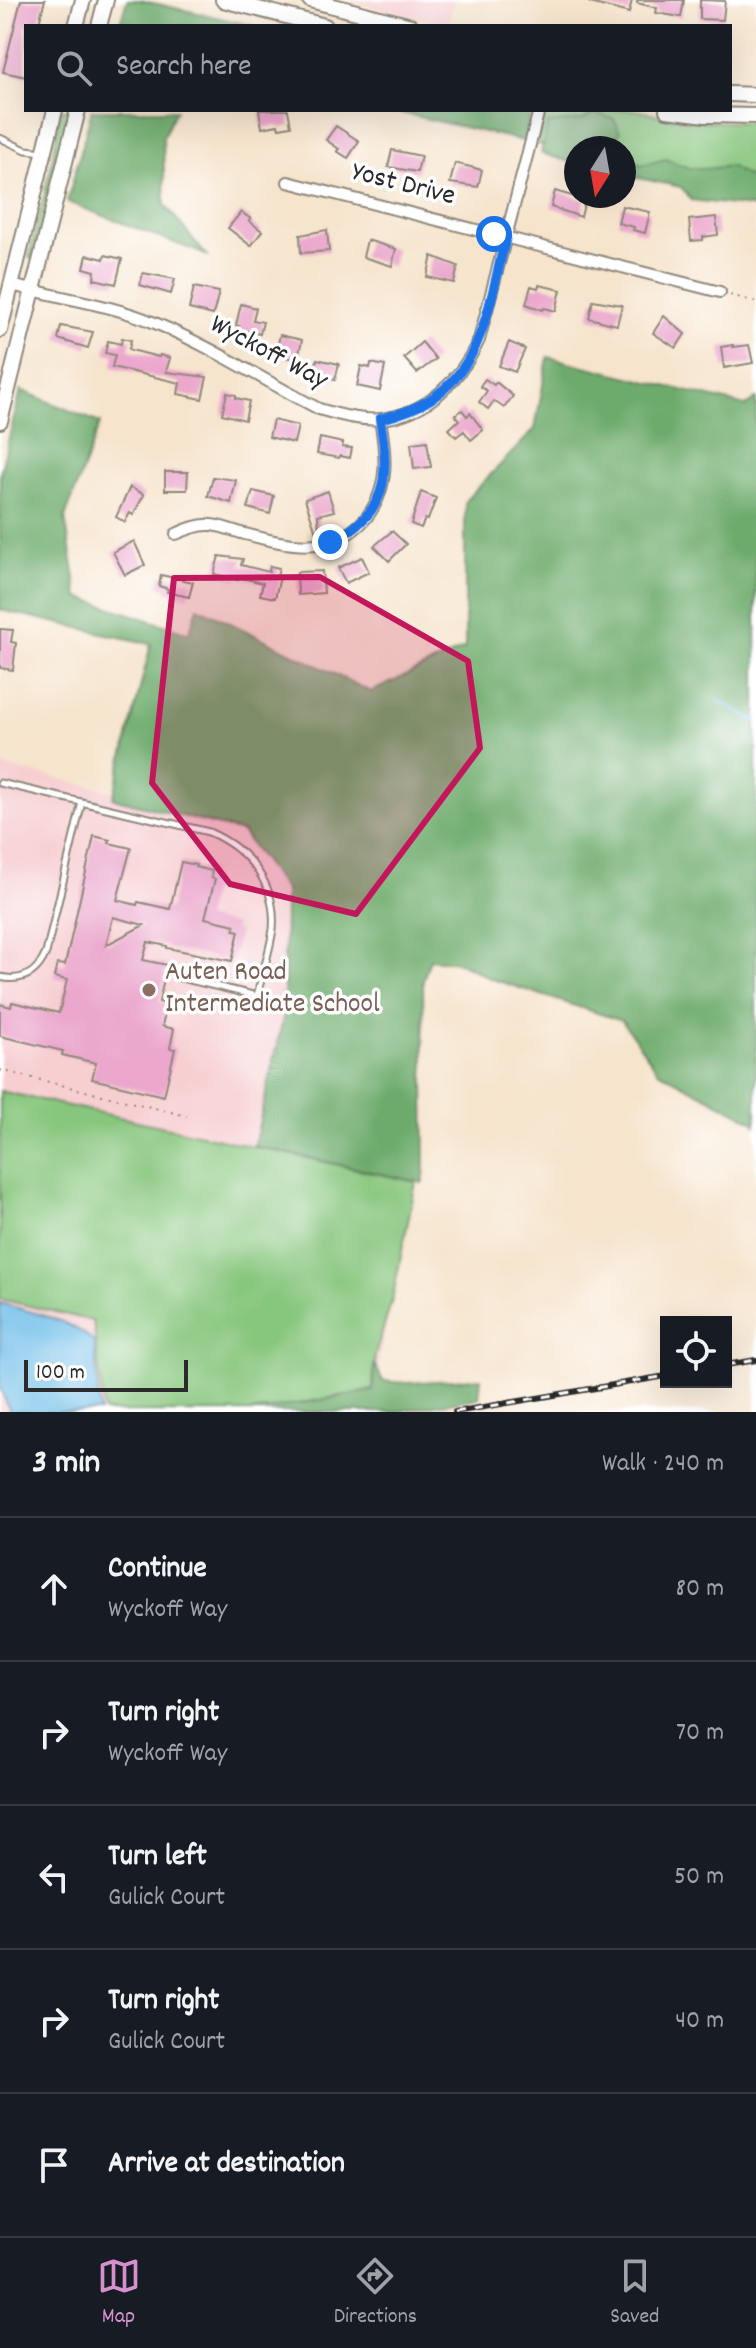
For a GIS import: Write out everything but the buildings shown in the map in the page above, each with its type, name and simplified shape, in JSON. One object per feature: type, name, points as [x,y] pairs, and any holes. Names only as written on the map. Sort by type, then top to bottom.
[{"type":"street","points":[[77,24],[83,0]]},
{"type":"street","points":[[100,24],[106,0]]},
{"type":"street","points":[[223,0],[317,24]]},
{"type":"street","points":[[310,0],[403,24]]},
{"type":"street","points":[[732,94],[756,95]]},
{"type":"street","points":[[0,330],[55,112]]},
{"type":"street","points":[[0,421],[78,112]]},
{"type":"street","name":"Wyckoff Way","points":[[12,285],[154,323],[319,409],[350,417],[380,419],[422,405],[450,385],[479,340],[538,112]]},
{"type":"street","points":[[683,112],[756,116]]},
{"type":"street","name":"Yost Drive","points":[[288,182],[720,292]]},
{"type":"street","points":[[176,534],[192,527],[211,525],[278,543],[313,546],[348,533],[371,511],[386,473],[380,419]]},
{"type":"lane","points":[[0,138],[26,150],[45,153]]},
{"type":"lane","points":[[0,783],[209,832],[240,850],[253,863],[261,875],[273,909],[273,925],[257,996],[177,977]]},
{"type":"lane","points":[[0,977],[11,979],[30,975],[42,962],[82,802]]},
{"type":"path","points":[[720,292],[756,302]]},
{"type":"path","points":[[0,1070],[187,1116]]},
{"type":"highlighted area","points":[[320,577],[468,661],[480,748],[356,914],[230,884],[152,783],[174,578]]},
{"type":"shaded area","points":[[346,0],[454,0],[448,24]]},
{"type":"shaded area","name":"Auten Road Intermediate School","points":[[0,765],[333,842],[419,1171],[373,1390],[252,1412],[0,1412]]},
{"type":"green space","points":[[127,0],[140,0],[246,24],[120,24]]},
{"type":"green space","points":[[61,112],[69,112],[34,258],[31,259],[29,257]]},
{"type":"green space","points":[[91,112],[175,112],[163,137],[165,205],[206,255],[67,202]]},
{"type":"green space","points":[[398,112],[531,112],[524,141]]},
{"type":"green space","points":[[545,112],[645,112],[716,122],[756,122],[756,184],[636,166],[636,136],[564,136],[564,150],[537,144]]},
{"type":"green space","points":[[594,113],[614,119],[620,132],[618,136],[564,136],[564,160],[541,153],[548,124],[582,120]]},
{"type":"green space","points":[[666,159],[689,168],[730,166],[756,182],[756,211],[751,207],[691,200],[681,187],[636,178],[636,162],[641,165]]},
{"type":"green space","points":[[548,357],[746,406],[756,399],[756,1125],[658,1071],[622,1021],[492,979],[458,962],[430,959],[423,980],[423,1183],[254,1146],[284,1014],[285,890],[242,832],[113,798],[151,644],[0,610],[0,473],[21,390],[100,423],[65,518],[78,597],[189,633],[198,607],[371,692],[465,648],[465,501],[535,429]]},
{"type":"green space","points":[[0,1091],[416,1182],[392,1300],[375,1355],[373,1390],[253,1412],[104,1412],[93,1321],[0,1299]]},
{"type":"green space","points":[[374,1363],[383,1381],[407,1383],[481,1378],[479,1398],[394,1412],[253,1412],[373,1391]]},
{"type":"water","points":[[0,1303],[62,1322],[94,1342],[100,1412],[10,1412],[0,1388]]},
{"type":"waterway","points":[[719,701],[756,721]]},
{"type":"railway","points":[[732,1364],[756,1360]]},
{"type":"railway","points":[[455,1412],[660,1377]]},
{"type":"place","name":"Auten Road Intermediate School","points":[[149,990]]},
{"type":"route","points":[[330,542],[362,522],[378,499],[386,473],[380,419],[422,405],[436,396],[450,385],[471,358],[479,340],[506,237],[494,234]]}]
